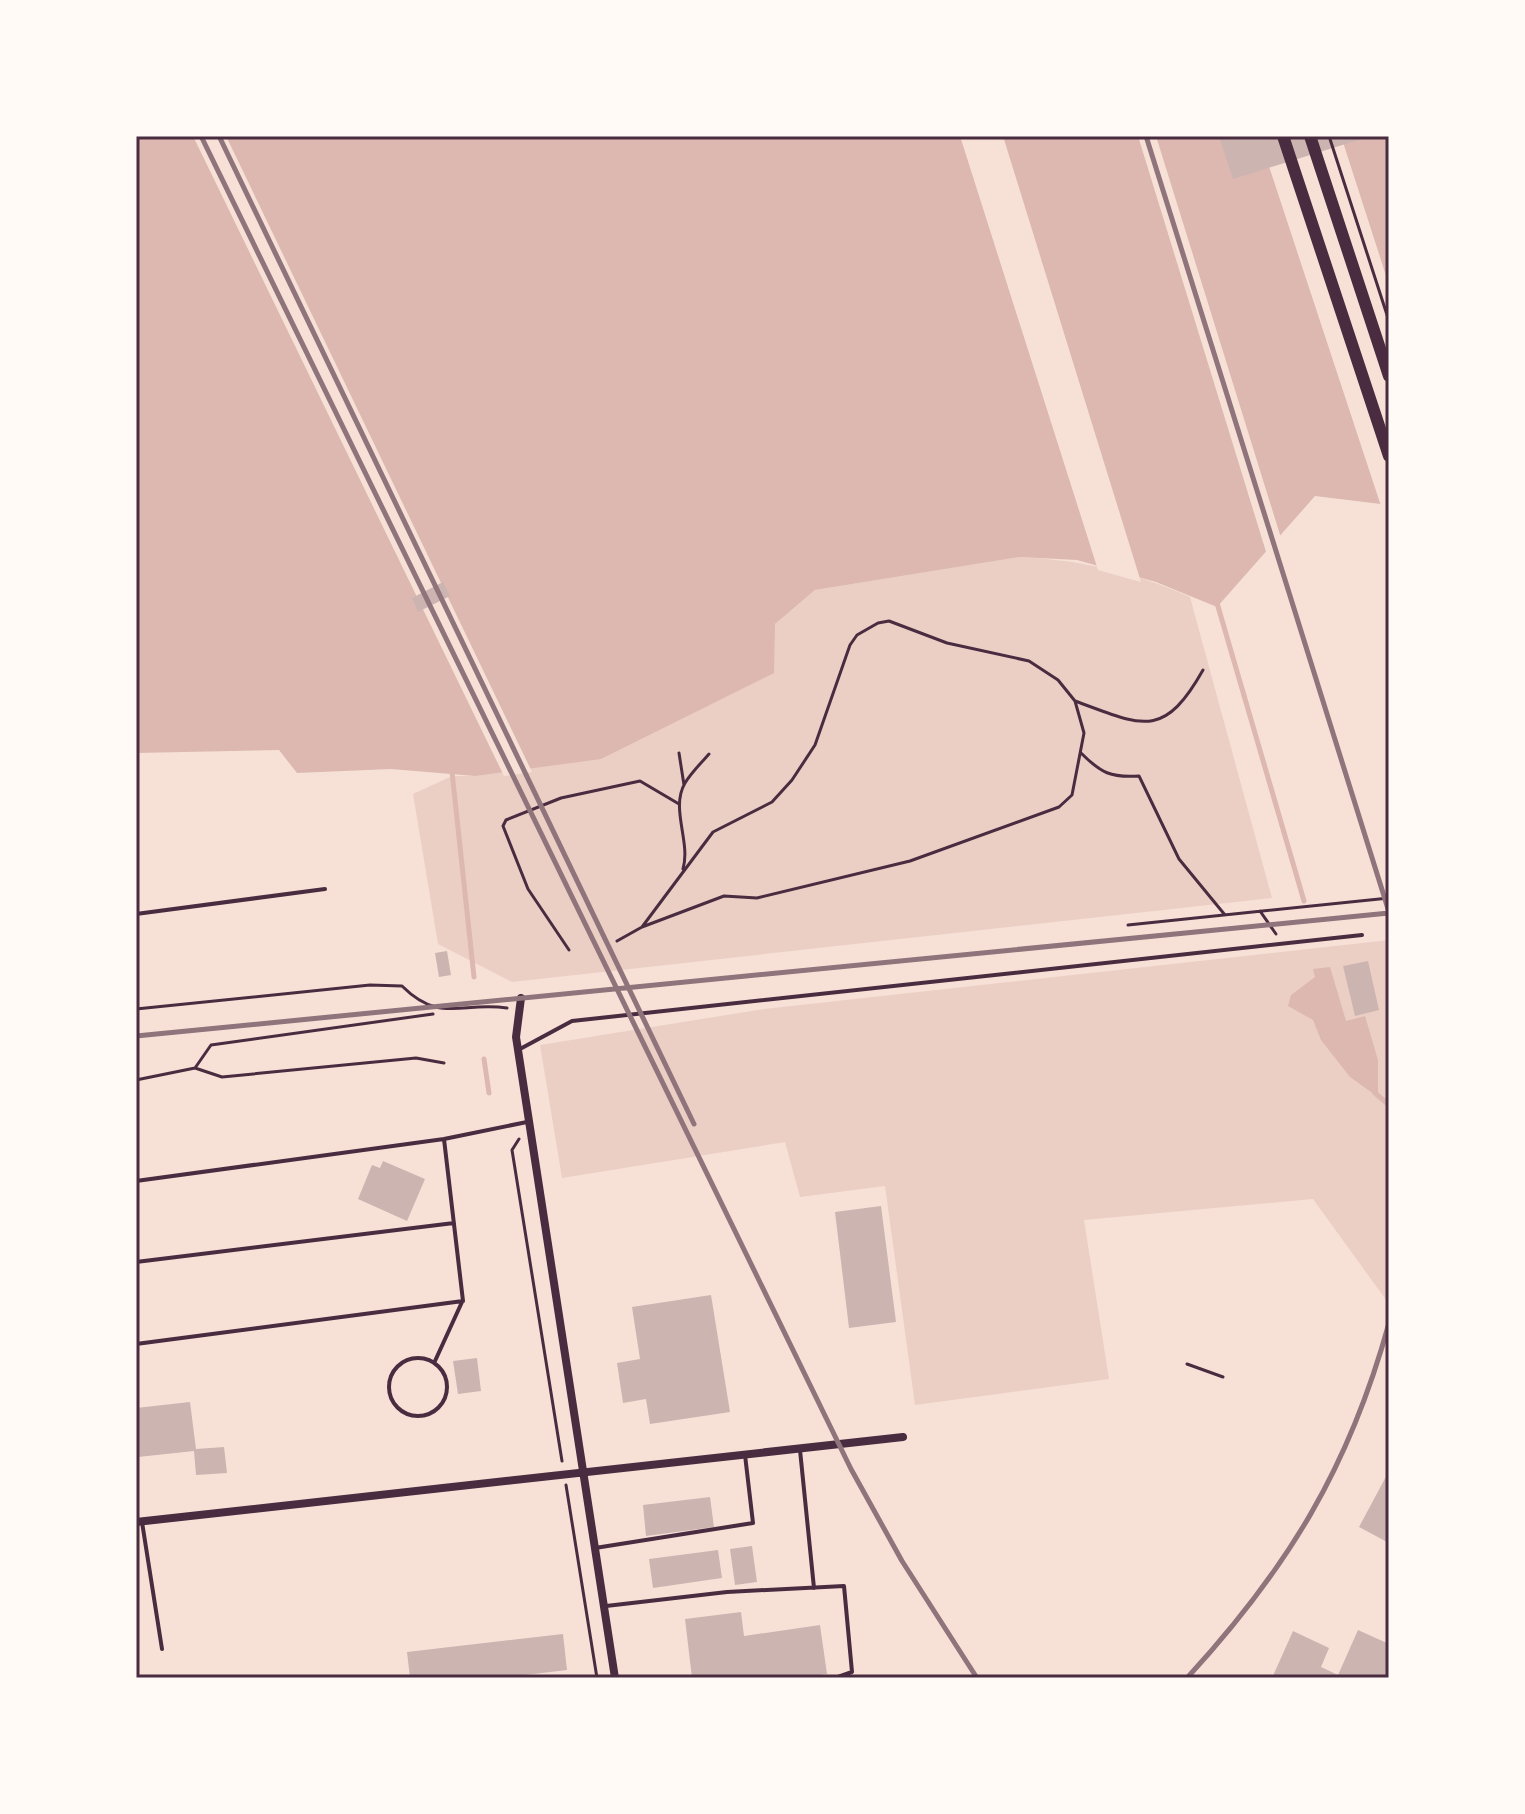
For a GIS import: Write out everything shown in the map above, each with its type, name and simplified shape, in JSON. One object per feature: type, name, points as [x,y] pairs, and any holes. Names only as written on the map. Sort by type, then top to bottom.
[{"type":"main road","points":[[1283,136],[1389,456]]},
{"type":"main road","points":[[1310,136],[1389,376]]},
{"type":"street","points":[[521,998],[518,1050],[615,1678]]},
{"type":"street","points":[[139,1522],[903,1437]]},
{"type":"lane","points":[[136,914],[325,889]]},
{"type":"lane","points":[[518,1050],[572,1021],[1362,935]]},
{"type":"lane","points":[[136,1181],[444,1139],[529,1122]]},
{"type":"lane","points":[[435,1361],[463,1301],[444,1139]]},
{"type":"lane","points":[[136,1262],[454,1223]]},
{"type":"lane","points":[[136,1344],[463,1301]]},
{"type":"lane","points":[[425,1358],[435,1361],[445,1382],[446,1395],[434,1412],[414,1417],[396,1405],[389,1395],[390,1377],[404,1361],[425,1358]]},
{"type":"lane","points":[[800,1450],[814,1588]]},
{"type":"lane","points":[[595,1548],[753,1523],[745,1455]]},
{"type":"lane","points":[[139,1522],[162,1649]]},
{"type":"lane","points":[[603,1606],[727,1592],[844,1586],[852,1672],[835,1678]]},
{"type":"path","points":[[1329,136],[1389,321]]},
{"type":"path","points":[[617,941],[642,927],[724,896],[757,898],[910,861],[1033,819],[1059,807],[1072,795],[1084,733],[1075,701],[1058,680],[1029,661],[947,643],[889,621],[867,627],[850,645],[815,745],[792,780],[772,802],[728,821],[713,832],[642,927]]},
{"type":"path","points":[[1075,701],[1137,723],[1166,718],[1187,699],[1203,670]]},
{"type":"path","points":[[1081,752],[1101,773],[1117,777],[1139,776],[1179,859],[1225,915]]},
{"type":"path","points":[[679,753],[684,785],[679,804],[687,854],[682,873]]},
{"type":"path","points":[[684,785],[709,754]]},
{"type":"path","points":[[569,950],[528,889],[503,826],[506,820],[561,798],[640,781],[679,804]]},
{"type":"path","points":[[1128,925],[1389,898]]},
{"type":"path","points":[[1260,911],[1282,944]]},
{"type":"path","points":[[136,1009],[370,985],[402,986],[415,999],[449,1011],[499,1007],[519,1010]]},
{"type":"path","points":[[195,1068],[211,1045],[433,1014]]},
{"type":"path","points":[[136,1080],[195,1068],[222,1077],[416,1058],[444,1063]]},
{"type":"path","points":[[529,1122],[512,1150],[562,1455]]},
{"type":"path","points":[[1187,1364],[1223,1377]]},
{"type":"path","points":[[567,1490],[597,1678]]},
{"type":"shaded area","points":[[136,136],[1389,136],[1389,505],[1315,496],[1217,607],[1156,582],[1077,560],[1020,557],[815,590],[775,624],[774,673],[601,759],[475,776],[391,769],[297,773],[279,750],[136,753]]},
{"type":"shaded area","points":[[1020,557],[1107,569],[1190,597],[1272,898],[512,982],[438,944],[413,794],[452,776],[475,776],[775,624],[815,590]]},
{"type":"shaded area","points":[[1389,940],[1389,1304],[1313,1199],[1084,1220],[1109,1379],[915,1405],[885,1186],[800,1197],[785,1142],[562,1178],[540,1045],[764,1009]]},
{"type":"shaded area","points":[[1330,967],[1346,1021],[1365,1016],[1378,1060],[1378,1097],[1350,1077],[1321,1040],[1313,1020],[1288,1006],[1291,995],[1315,977],[1313,969]]},
{"type":"pier","points":[[193,136],[226,136],[532,772],[504,776]]},
{"type":"pier","points":[[960,136],[1003,136],[1141,582],[1098,570]]},
{"type":"pier","points":[[1138,136],[1156,136],[1281,538],[1267,555]]},
{"type":"pier","points":[[1259,136],[1341,136],[1389,285],[1389,509],[1382,509]]},
{"type":"building","points":[[1219,136],[1367,136],[1368,137],[1233,179]]},
{"type":"building","points":[[443,582],[450,596],[418,612],[412,598]]},
{"type":"building","points":[[447,951],[451,975],[439,977],[435,953]]},
{"type":"building","points":[[1368,961],[1379,1010],[1355,1016],[1343,966]]},
{"type":"building","points":[[383,1161],[425,1179],[407,1221],[358,1199],[372,1165],[380,1168]]},
{"type":"building","points":[[881,1206],[896,1322],[849,1328],[835,1212]]},
{"type":"building","points":[[711,1295],[730,1412],[650,1424],[646,1399],[623,1403],[617,1363],[640,1359],[632,1307]]},
{"type":"building","points":[[477,1358],[481,1391],[458,1394],[453,1361]]},
{"type":"building","points":[[190,1402],[196,1449],[224,1447],[227,1473],[196,1475],[194,1451],[138,1457],[136,1408]]},
{"type":"building","points":[[1389,1471],[1389,1543],[1359,1527]]},
{"type":"building","points":[[710,1497],[714,1527],[646,1536],[643,1505]]},
{"type":"building","points":[[752,1546],[757,1582],[735,1585],[730,1549]]},
{"type":"building","points":[[718,1550],[722,1578],[653,1588],[649,1559]]},
{"type":"building","points":[[741,1612],[744,1636],[820,1625],[827,1674],[798,1678],[692,1678],[685,1619]]},
{"type":"building","points":[[1358,1630],[1389,1644],[1389,1678],[1272,1678],[1293,1631],[1329,1648],[1321,1667],[1338,1675]]},
{"type":"building","points":[[563,1634],[567,1670],[500,1678],[410,1678],[407,1652]]},
{"type":"waterway","points":[[1217,603],[1304,901]]},
{"type":"waterway","points":[[452,772],[474,977]]},
{"type":"waterway","points":[[484,1059],[489,1093]]},
{"type":"waterway","points":[[1375,1093],[1389,1105]]},
{"type":"railway","points":[[201,136],[851,1469],[902,1561],[977,1678]]},
{"type":"railway","points":[[219,136],[694,1124]]},
{"type":"railway","points":[[1146,136],[1389,912]]},
{"type":"railway","points":[[136,1036],[1389,913]]},
{"type":"railway","points":[[1187,1678],[1256,1597],[1311,1514],[1355,1424],[1389,1323]]}]
